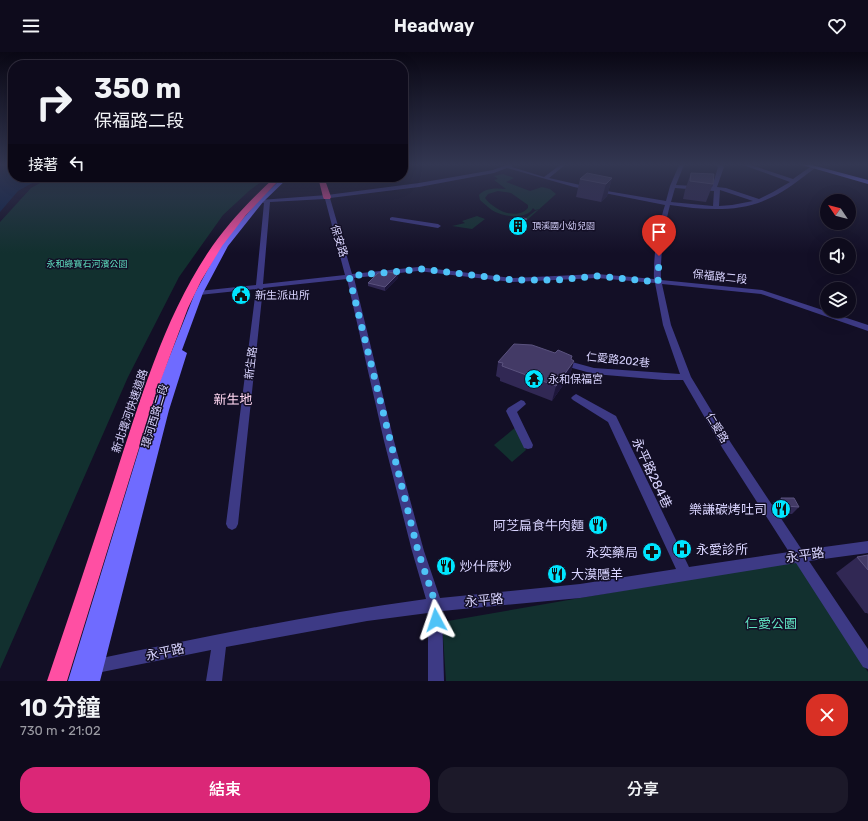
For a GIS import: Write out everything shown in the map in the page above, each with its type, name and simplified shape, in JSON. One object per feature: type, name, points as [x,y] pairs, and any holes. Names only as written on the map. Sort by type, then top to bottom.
[{"type":"highway","name":"新北環河快速道路","points":[[57,681],[142,413],[172,333],[183,308],[212,254],[246,209],[261,194]]},
{"type":"main road","name":"環河西路二段","points":[[77,675],[166,378],[203,293],[226,254],[255,212],[270,194]]},
{"type":"main road","name":"環河西路二段","points":[[264,201],[271,194]]},
{"type":"main road","name":"環河西路二段","points":[[92,681],[164,410],[203,293]]},
{"type":"street","points":[[264,201],[347,194]]},
{"type":"street","points":[[616,194],[669,204],[716,208],[744,205],[761,201],[772,194]]},
{"type":"street","name":"仁愛路","points":[[671,194],[664,217],[660,243],[658,282],[667,325],[686,377],[727,446],[868,662]]},
{"type":"street","points":[[716,194],[716,208]]},
{"type":"street","points":[[739,194],[761,201]]},
{"type":"street","name":"保安路","points":[[327,197],[349,276],[416,544],[436,605],[436,681]]},
{"type":"street","name":"新生路","points":[[232,524],[260,286],[264,201]]},
{"type":"street","points":[[392,219],[438,226]]},
{"type":"street","name":"保福路二段","points":[[203,293],[422,269],[514,280],[557,280],[597,276],[762,292],[868,328]]},
{"type":"street","name":"仁愛路202巷","points":[[548,359],[594,371],[686,377]]},
{"type":"street","name":"永平路284巷","points":[[576,398],[612,419],[686,575]]},
{"type":"street","points":[[521,404],[512,411],[528,445]]},
{"type":"street","name":"永平路","points":[[77,675],[97,666],[219,641],[367,614],[436,605],[580,591],[800,556],[868,547]]},
{"type":"street","points":[[214,681],[219,641]]},
{"type":"green space","name":"永和綠寶石河濱公園","points":[[25,194],[245,194],[223,215],[179,277],[128,377],[0,669],[0,222]]},
{"type":"green space","points":[[488,194],[485,198],[499,210],[511,214],[517,214],[528,208],[528,205],[513,194],[556,194],[539,209],[535,210],[533,208],[527,214],[517,216],[493,211],[480,200],[479,195]]},
{"type":"green space","points":[[539,209],[526,221],[507,219],[526,218]]},
{"type":"green space","points":[[477,216],[485,219],[472,229],[452,226],[465,223],[462,221]]},
{"type":"green space","points":[[516,427],[526,450],[512,462],[494,445]]},
{"type":"green space","name":"仁愛公園","points":[[799,560],[868,672],[868,681],[446,681],[442,622]]},
{"type":"water","points":[[0,194],[15,194],[0,212]]},
{"type":"building","points":[[520,217],[527,219],[517,228],[509,226]]},
{"type":"building","points":[[389,272],[398,274],[385,287],[368,283],[378,273]]},
{"type":"building","points":[[514,344],[532,345],[555,353],[558,350],[572,356],[571,359],[574,361],[556,386],[502,366],[503,363],[498,362]]},
{"type":"building","points":[[781,498],[794,498],[799,507],[786,506]]},
{"type":"building","points":[[868,555],[868,570],[857,557]]},
{"type":"place","name":"頂溪國小幼兒園","points":[[518,226]]},
{"type":"place","name":"新生派出所","points":[[241,295]]},
{"type":"place","name":"永和保福宮","points":[[534,379]]},
{"type":"place","name":"樂謙碳烤吐司","points":[[781,509]]},
{"type":"place","name":"阿芝扁食牛肉麵","points":[[598,525]]},
{"type":"place","name":"永愛診所","points":[[682,549]]},
{"type":"place","name":"永奕藥局","points":[[652,552]]},
{"type":"place","name":"炒什麼炒","points":[[446,566]]},
{"type":"place","name":"大漠隱羊","points":[[557,574]]},
{"type":"district","name":"新生地","points":[[233,399]]},
{"type":"route","points":[[436,620],[436,605],[418,551],[349,276],[422,269],[514,280],[557,280],[597,276],[658,282],[657,268],[659,256]]}]
